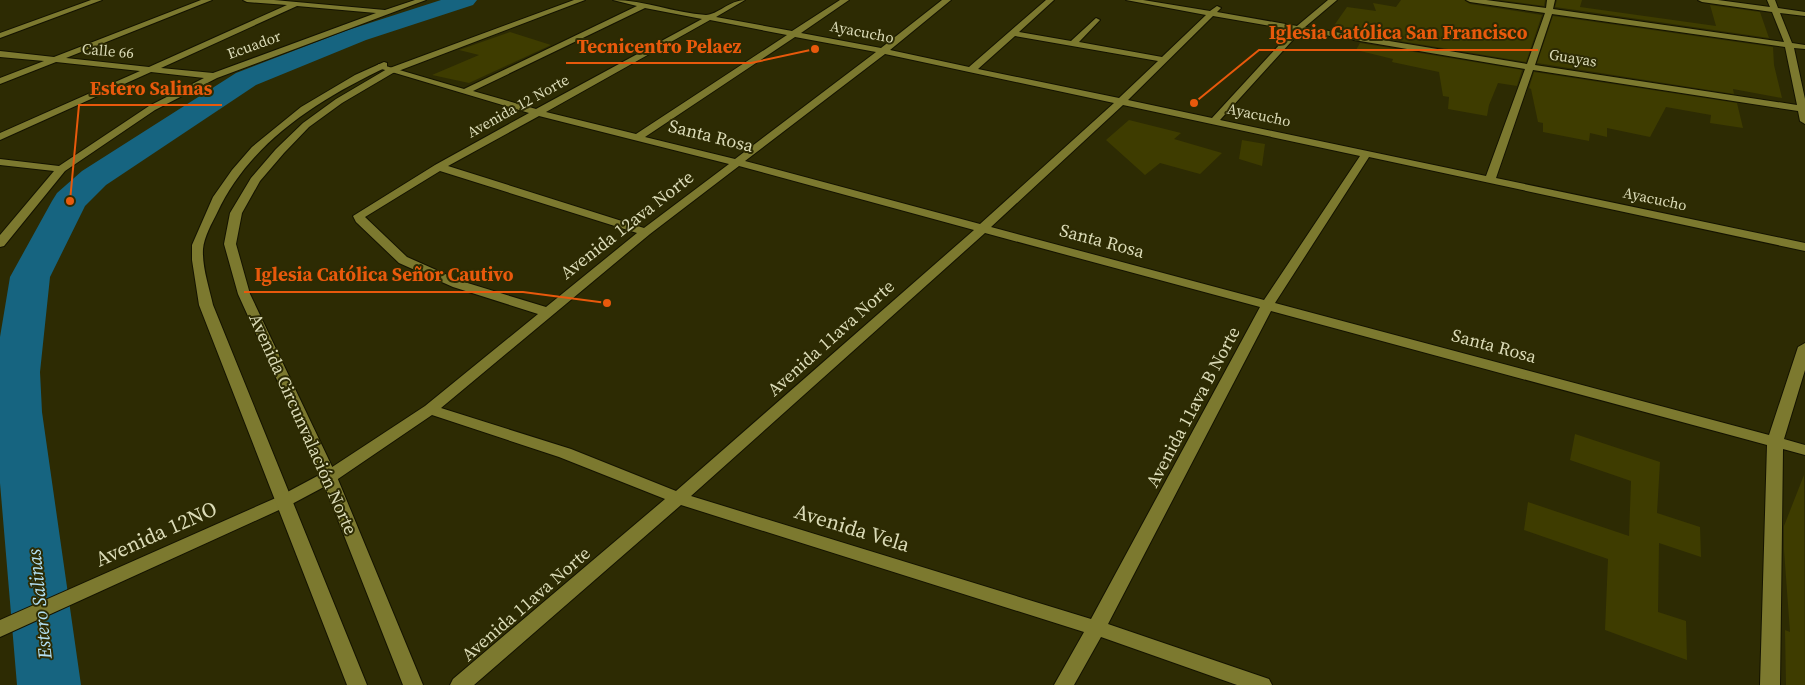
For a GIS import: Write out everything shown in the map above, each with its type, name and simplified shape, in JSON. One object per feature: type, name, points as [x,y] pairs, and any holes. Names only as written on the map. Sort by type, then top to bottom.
[{"type":"street","points":[[0,36],[98,0]]},
{"type":"street","points":[[0,80],[208,0]]},
{"type":"street","points":[[246,0],[386,12]]},
{"type":"street","name":"Ecuador","points":[[0,243],[61,169],[152,108],[214,76],[422,0]]},
{"type":"street","name":"Avenida Circunvalación Norte","points":[[357,685],[206,305],[197,249],[212,209],[225,186],[255,148],[318,101],[384,69],[561,0]]},
{"type":"street","name":"Avenida Circunvalación Norte","points":[[413,685],[329,477],[244,294],[230,244],[236,213],[255,180],[306,125],[384,69],[581,0]]},
{"type":"street","name":"Ayacucho","points":[[617,0],[707,19],[884,51],[1805,247]]},
{"type":"street","name":"Avenida 12 Norte","points":[[547,312],[457,284],[402,260],[360,220],[360,216],[439,168],[741,0]]},
{"type":"street","points":[[638,137],[846,0]]},
{"type":"street","name":"Avenida 12ava Norte","points":[[329,477],[430,409],[646,232],[884,51],[946,0]]},
{"type":"street","points":[[971,70],[1050,0]]},
{"type":"street","name":"Guayas","points":[[1130,0],[1214,11],[1803,107]]},
{"type":"street","name":"Guayas","points":[[1165,0],[1214,11]]},
{"type":"street","points":[[1214,121],[1303,26],[1333,0]]},
{"type":"street","points":[[1470,0],[1805,48]]},
{"type":"street","points":[[1490,179],[1531,64],[1551,0]]},
{"type":"street","points":[[1702,0],[1805,14]]},
{"type":"street","points":[[1771,0],[1789,45],[1805,121]]},
{"type":"street","points":[[0,137],[296,4]]},
{"type":"street","points":[[464,92],[643,6]]},
{"type":"street","name":"Avenida 11ava Norte","points":[[460,685],[678,498],[982,229],[1121,102],[1214,11]]},
{"type":"street","points":[[1074,43],[1096,20]]},
{"type":"street","points":[[1014,33],[1164,60]]},
{"type":"street","name":"Calle 66","points":[[0,54],[214,76]]},
{"type":"street","name":"Santa Rosa","points":[[384,69],[539,112],[1268,304],[1805,450]]},
{"type":"street","name":"Avenida 11ava B Norte","points":[[1064,685],[1268,304],[1367,153]]},
{"type":"street","points":[[0,162],[61,169]]},
{"type":"street","points":[[439,168],[646,232]]},
{"type":"street","points":[[1770,685],[1775,442],[1805,347]]},
{"type":"street","name":"Avenida Vela","points":[[430,409],[565,453],[678,498],[1096,628],[1262,685]]},
{"type":"street","name":"Avenida 12NO","points":[[0,630],[284,501],[329,477]]},
{"type":"building","points":[[1401,0],[1464,0],[1470,4],[1542,15],[1526,62],[1364,35],[1366,32],[1333,27],[1347,7],[1376,11],[1373,3],[1396,7]]},
{"type":"building","points":[[1500,0],[1545,0],[1544,6]]},
{"type":"building","points":[[1557,0],[1582,0],[1580,7],[1716,26],[1710,5],[1760,12],[1769,38],[1555,7]]},
{"type":"building","points":[[1553,16],[1773,47],[1774,65],[1782,98],[1733,89],[1734,94],[1537,63]]},
{"type":"building","points":[[510,32],[551,45],[469,83],[432,75],[479,55],[459,50]]},
{"type":"building","points":[[1360,43],[1522,70],[1517,86],[1498,83],[1489,105],[1487,116],[1448,109],[1449,97],[1443,96],[1439,72],[1392,62],[1393,59],[1356,50]]},
{"type":"building","points":[[1534,72],[1737,103],[1743,128],[1710,123],[1711,115],[1666,107],[1650,137],[1607,128],[1607,137],[1590,133],[1589,141],[1543,132],[1543,123],[1538,122],[1531,89],[1529,88]]},
{"type":"building","points":[[1129,120],[1181,133],[1174,139],[1222,153],[1200,174],[1160,163],[1145,175],[1106,140]]},
{"type":"building","points":[[1242,140],[1265,144],[1262,166],[1239,159]]},
{"type":"building","points":[[1575,434],[1660,462],[1657,513],[1700,527],[1701,557],[1659,543],[1658,612],[1686,621],[1687,660],[1605,630],[1608,559],[1524,530],[1528,502],[1629,536],[1631,481],[1570,460]]},
{"type":"building","points":[[1804,475],[1805,685],[1786,685],[1785,630],[1790,632],[1784,526]]},
{"type":"waterway","name":"Estero Salinas","points":[[49,685],[18,412],[17,372],[30,277],[70,201],[94,178],[246,79],[357,35],[465,0]]},
{"type":"place","name":"Tecnicentro Pelaez","points":[[815,49]]},
{"type":"place","name":"Iglesia Católica San Francisco","points":[[1194,103]]},
{"type":"place","name":"Estero Salinas","points":[[70,201]]},
{"type":"place","name":"Iglesia Católica Señor Cautivo","points":[[607,303]]}]
